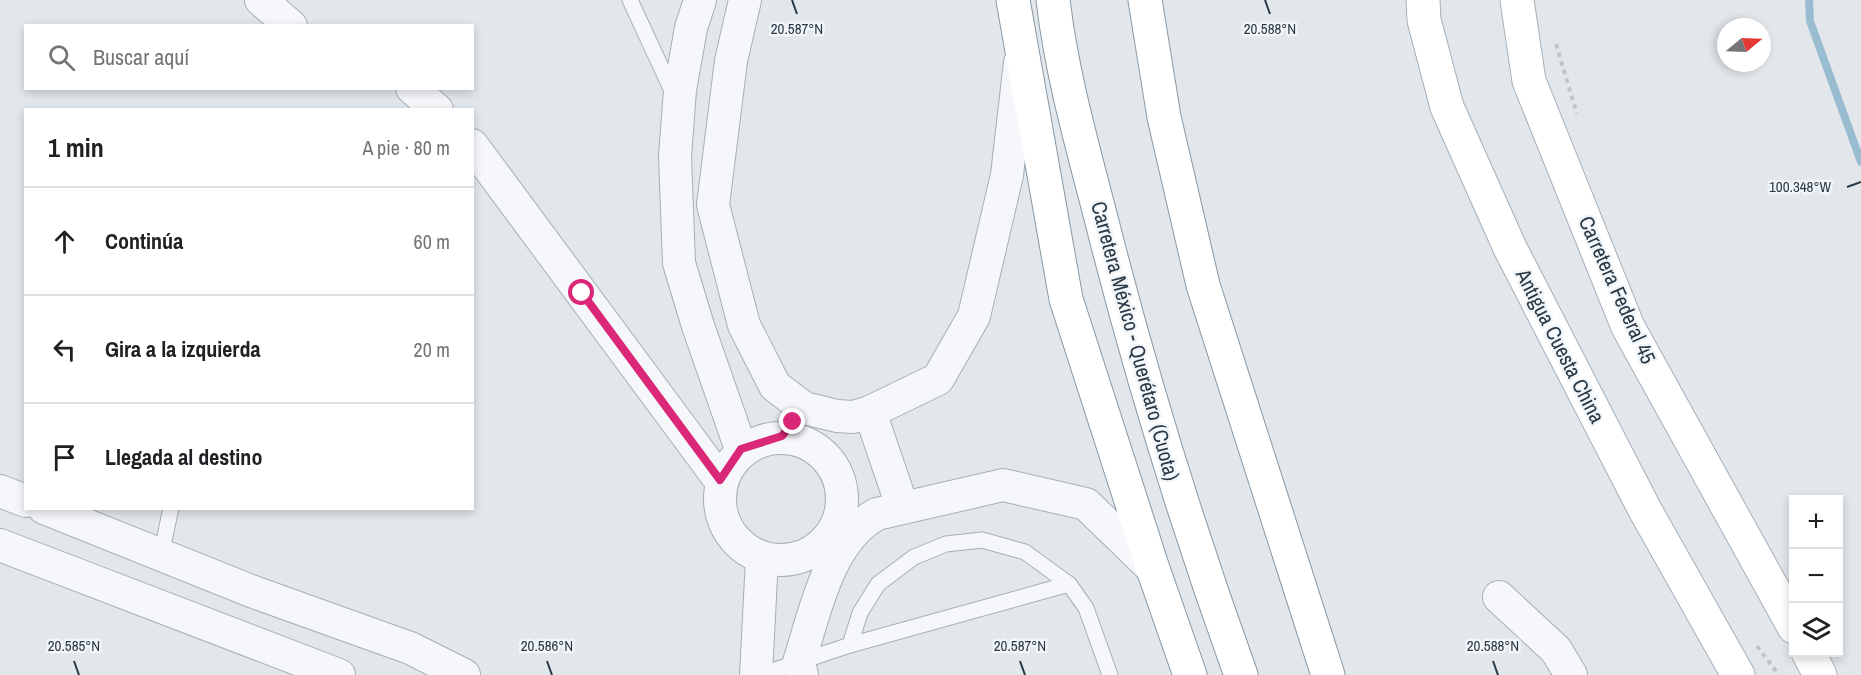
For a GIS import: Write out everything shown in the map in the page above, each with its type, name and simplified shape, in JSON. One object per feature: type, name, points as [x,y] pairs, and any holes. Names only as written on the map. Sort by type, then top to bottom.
[{"type":"main road","points":[[1013,0],[1066,299],[1153,569],[1190,675]]},
{"type":"main road","name":"Carretera México - Querétaro (Cuota)","points":[[1053,0],[1060,58],[1112,263],[1169,468],[1241,675]]},
{"type":"main road","points":[[1145,0],[1164,117],[1203,285],[1328,675]]},
{"type":"main road","name":"Antigua Cuesta China","points":[[1423,0],[1424,20],[1447,107],[1510,248],[1645,510],[1738,675]]},
{"type":"main road","name":"Carretera Federal 45","points":[[1517,0],[1529,81],[1628,327],[1789,618]]},
{"type":"main road","points":[[1811,657],[1820,675]]},
{"type":"street","points":[[261,0],[289,24]]},
{"type":"street","points":[[700,0],[691,28],[679,108],[675,156],[679,263],[698,326],[741,449]]},
{"type":"street","points":[[745,0],[731,61],[713,205],[744,326],[776,386],[804,408],[837,416],[853,417],[870,412],[938,379],[974,316],[1007,174],[1021,52]]},
{"type":"street","points":[[414,90],[435,108]]},
{"type":"street","points":[[474,148],[720,480],[723,521],[739,544],[762,558],[793,560],[826,557]]},
{"type":"street","points":[[782,436],[804,408]]},
{"type":"street","points":[[870,412],[902,506]]},
{"type":"street","points":[[837,416],[835,468],[850,522]]},
{"type":"street","points":[[720,480],[741,449],[782,436],[813,445],[835,468]]},
{"type":"street","points":[[800,668],[826,557],[850,522],[902,506],[1003,484],[1086,504],[1153,569]]},
{"type":"street","points":[[0,491],[24,500]]},
{"type":"street","points":[[55,511],[251,591],[410,648],[464,675]]},
{"type":"street","points":[[0,545],[339,675]]},
{"type":"street","points":[[758,675],[762,558]]},
{"type":"street","points":[[235,634],[251,591]]},
{"type":"street","points":[[1499,597],[1557,650],[1571,675]]},
{"type":"lane","points":[[633,1],[679,108]]},
{"type":"lane","points":[[161,555],[171,510]]},
{"type":"lane","points":[[850,645],[860,613],[878,584],[914,557],[946,544],[982,540],[1025,552],[1070,584],[1086,608],[1110,675]]},
{"type":"lane","points":[[758,675],[800,668],[850,645],[1070,584]]},
{"type":"path","points":[[1555,41],[1578,117]]},
{"type":"waterway","points":[[1809,0],[1810,21],[1861,162]]},
{"type":"route","points":[[582,293],[720,480],[731,460],[741,449],[782,436],[793,422]]}]
